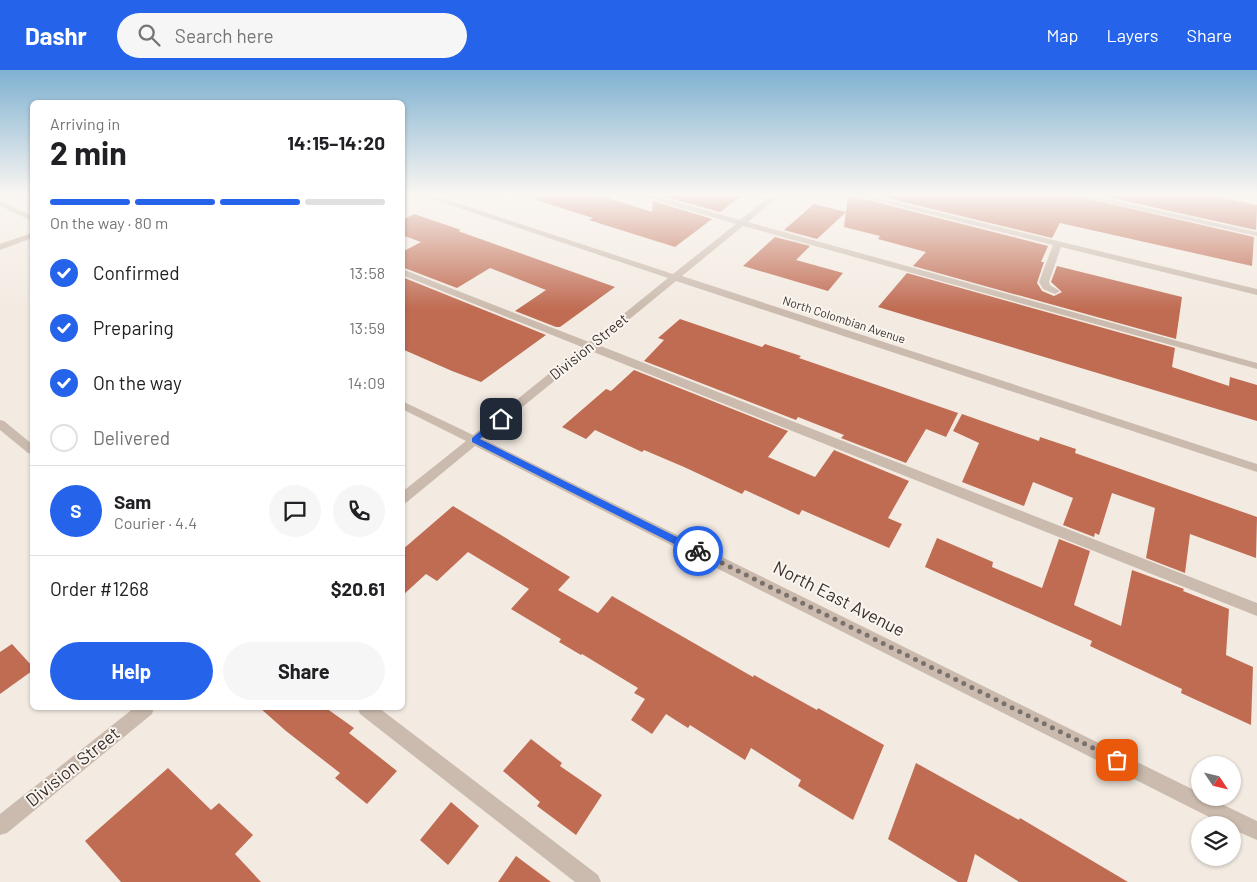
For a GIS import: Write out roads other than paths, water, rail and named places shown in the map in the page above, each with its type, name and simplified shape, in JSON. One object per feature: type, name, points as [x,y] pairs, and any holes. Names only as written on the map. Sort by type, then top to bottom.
[{"type":"street","name":"North Colombian Avenue","points":[[540,233],[1257,468]]},
{"type":"street","name":"Division Street","points":[[405,497],[730,233]]},
{"type":"street","points":[[778,233],[1257,366]]},
{"type":"street","points":[[1012,233],[1257,292]]},
{"type":"street","points":[[0,247],[30,236]]},
{"type":"street","points":[[1055,291],[1046,287],[1044,282],[1058,244]]},
{"type":"street","points":[[405,273],[1257,610]]},
{"type":"street","name":"North East Avenue","points":[[405,405],[1257,830]]},
{"type":"street","points":[[0,424],[30,448]]},
{"type":"street","name":"Division Street","points":[[0,826],[144,710]]},
{"type":"street","points":[[369,710],[592,882]]}]
